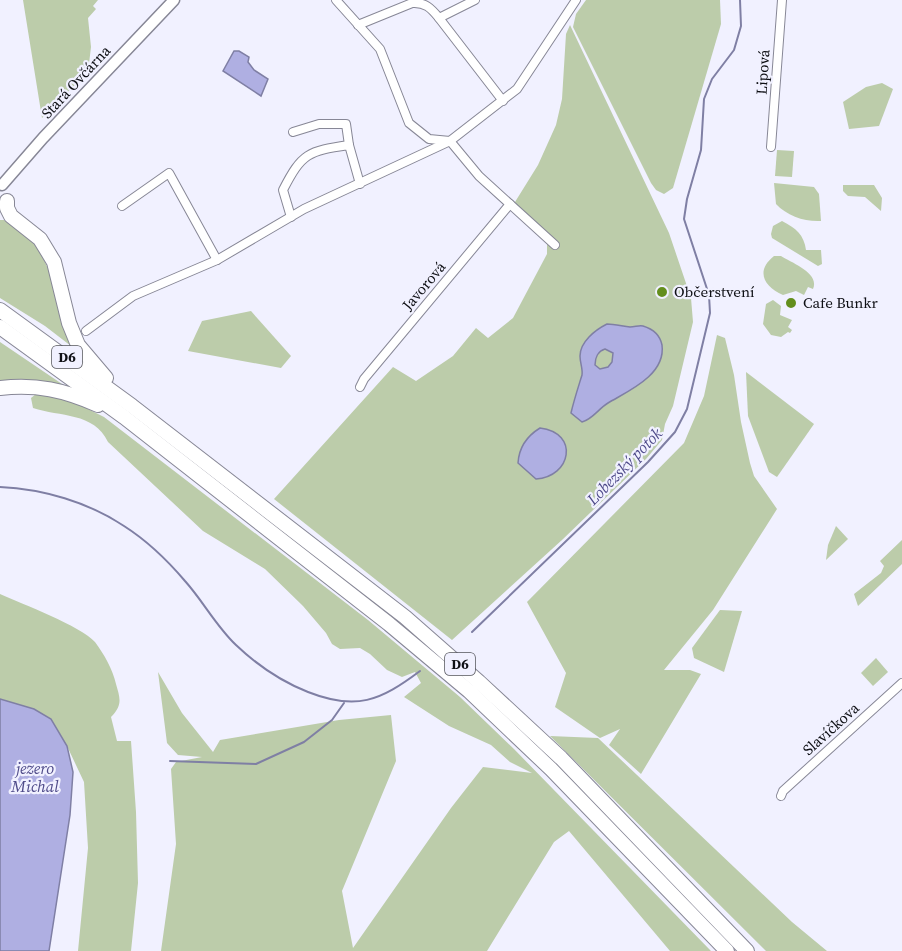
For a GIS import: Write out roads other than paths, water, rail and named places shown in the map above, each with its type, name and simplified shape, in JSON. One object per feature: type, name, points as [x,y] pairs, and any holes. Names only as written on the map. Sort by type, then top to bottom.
[{"type":"highway","points":[[3,206],[10,216],[40,239],[54,262],[69,323],[78,345],[128,412]]},
{"type":"highway","name":"D6","points":[[0,310],[469,691],[551,769],[727,951]]},
{"type":"highway","name":"D6","points":[[0,327],[128,412],[405,617],[561,758],[747,951]]},
{"type":"highway","points":[[0,388],[22,386],[62,391],[128,412]]},
{"type":"main road","name":"Stará Ovčárna","points":[[3,206],[6,192],[1,185],[174,0]]},
{"type":"street","points":[[336,0],[380,49],[408,123],[429,138],[450,141],[479,176],[555,245]]},
{"type":"street","points":[[439,18],[475,0]]},
{"type":"street","points":[[86,331],[133,296],[217,260],[291,217],[450,141],[517,89],[576,0]]},
{"type":"street","name":"Lipová","points":[[771,147],[782,0]]},
{"type":"street","points":[[358,25],[412,3],[420,2],[430,7],[503,101]]},
{"type":"street","points":[[293,132],[319,124],[346,124],[349,145],[360,184]]},
{"type":"street","points":[[291,217],[283,190],[292,172],[304,157],[325,149],[349,145]]},
{"type":"street","points":[[122,206],[170,173],[217,260]]},
{"type":"street","name":"Javorová","points":[[360,387],[364,379],[510,204]]},
{"type":"street","name":"Slavíčkova","points":[[781,796],[783,791],[902,683]]},
{"type":"water","points":[[234,51],[239,51],[249,57],[248,62],[254,70],[268,79],[261,96],[223,71]]},
{"type":"water","points":[[607,324],[641,326],[650,329],[658,335],[661,341],[662,356],[658,365],[644,381],[582,422],[571,413],[582,375],[581,351],[589,337]],"holes":[[[605,349],[613,353],[612,362],[608,367],[600,369],[595,365],[600,351]]]},
{"type":"water","points":[[540,428],[553,432],[561,438],[566,446],[566,455],[557,471],[536,479],[518,463],[524,443]]},
{"type":"water","name":"jezero Michal","points":[[0,699],[34,709],[51,719],[67,746],[73,772],[70,815],[49,951],[0,951]]},
{"type":"waterway","name":"Lobezský potok","points":[[472,632],[648,462],[675,432],[687,409],[710,313],[709,295],[684,219],[687,199],[701,150],[704,99],[712,79],[734,50],[741,26],[740,0]]},
{"type":"waterway","name":"Lobezský potok","points":[[0,487],[65,498],[95,510],[124,526],[148,544],[171,566],[236,645],[269,672],[298,688],[325,698],[354,702],[380,696],[420,671]]},
{"type":"waterway","points":[[170,761],[256,764],[304,742],[332,720],[344,703]]},
{"type":"place","name":"Občerstvení","points":[[662,292]]},
{"type":"place","name":"Cafe Bunkr","points":[[791,303]]}]
